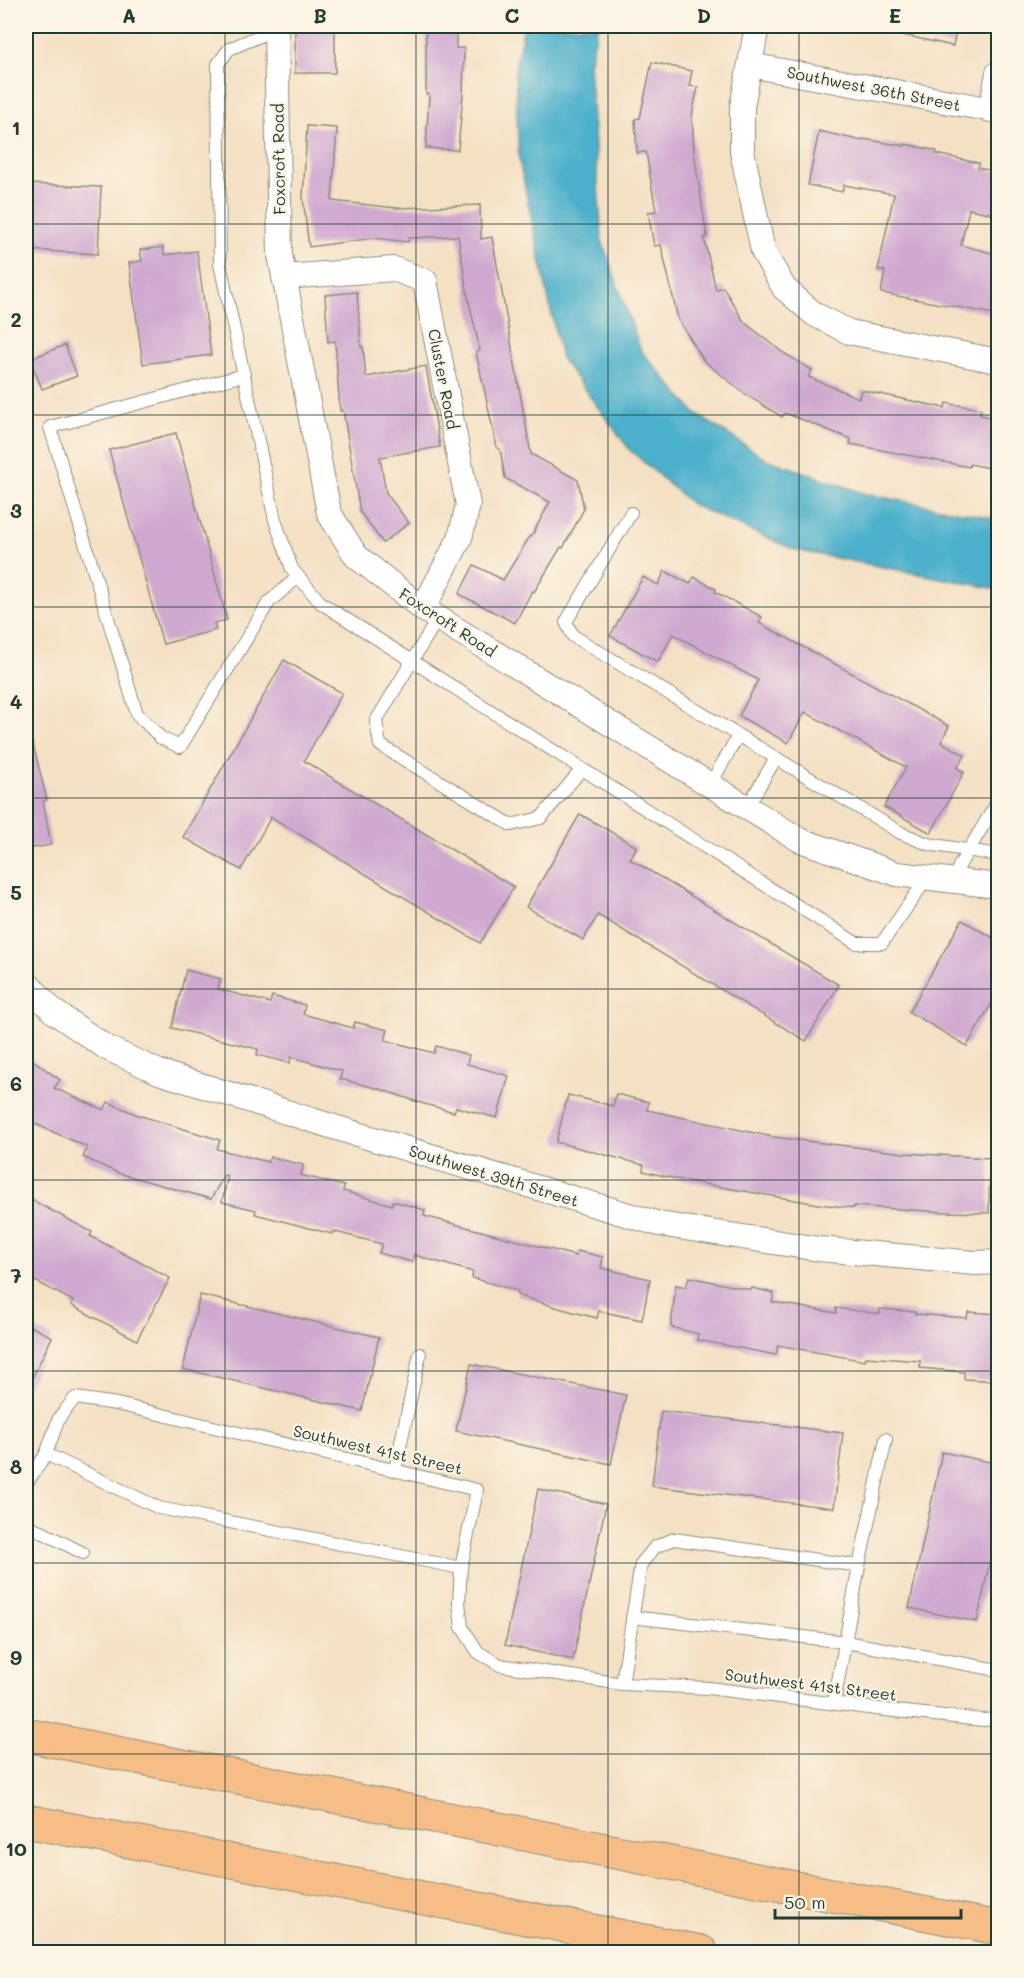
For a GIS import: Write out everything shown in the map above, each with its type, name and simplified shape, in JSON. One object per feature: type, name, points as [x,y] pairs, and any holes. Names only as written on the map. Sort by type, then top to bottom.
[{"type":"highway","points":[[26,1735],[999,1928]]},
{"type":"highway","points":[[26,1821],[701,1953]]},
{"type":"street","points":[[757,26],[742,107],[742,151],[763,251],[784,288],[814,314],[849,332],[999,361]]},
{"type":"street","name":"Foxcroft Road","points":[[276,27],[280,255],[329,513],[356,556],[430,613],[800,840],[897,874],[999,886]]},
{"type":"street","name":"Southwest 36th Street","points":[[750,65],[995,111]]},
{"type":"street","points":[[995,111],[999,73]]},
{"type":"street","name":"Cluster Road","points":[[284,277],[394,269],[425,281],[468,505],[460,538],[430,613]]},
{"type":"street","name":"Southwest 39th Street","points":[[26,982],[53,1011],[107,1048],[159,1072],[337,1128],[659,1224],[819,1249],[975,1263],[999,1262]]},
{"type":"lane","points":[[276,27],[229,49],[218,64],[220,264],[275,520],[292,569],[321,603],[856,943],[882,943],[927,878]]},
{"type":"lane","points":[[244,375],[50,427],[137,714],[161,738],[180,747],[269,602],[298,576]]},
{"type":"lane","points":[[631,513],[566,622],[573,636],[901,833],[928,844],[999,855]]},
{"type":"lane","points":[[430,613],[412,660],[376,720],[380,745],[511,825],[541,818],[582,769]]},
{"type":"lane","points":[[710,785],[738,736]]},
{"type":"lane","points":[[747,807],[776,758]]},
{"type":"lane","points":[[955,881],[959,866],[999,801]]},
{"type":"lane","points":[[395,1470],[420,1354]]},
{"type":"lane","name":"Southwest 41st Street","points":[[26,1484],[46,1454],[59,1418],[75,1398],[117,1404],[395,1470],[477,1490],[461,1568],[459,1603],[462,1627],[478,1652],[500,1665],[622,1684],[708,1688],[961,1718],[999,1719]]},
{"type":"lane","points":[[834,1703],[859,1566],[886,1439]]},
{"type":"lane","points":[[46,1454],[159,1508],[461,1568]]},
{"type":"lane","points":[[26,1524],[84,1553]]},
{"type":"lane","points":[[622,1684],[641,1564],[655,1547],[674,1539],[859,1566]]},
{"type":"lane","points":[[632,1617],[846,1642],[999,1670]]},
{"type":"water","points":[[524,26],[598,26],[589,64],[602,241],[641,351],[696,414],[766,459],[866,494],[998,519],[998,589],[795,550],[693,505],[630,450],[561,358],[519,159],[515,68]]},
{"type":"building","points":[[295,26],[335,26],[335,73],[295,73]]},
{"type":"building","points":[[426,26],[456,26],[456,48],[464,48],[458,150],[426,148],[429,94],[426,94]]},
{"type":"building","points":[[899,26],[957,26],[953,46],[898,34]]},
{"type":"building","points":[[652,62],[692,71],[689,86],[698,87],[692,115],[694,153],[707,237],[704,238],[716,290],[723,287],[744,322],[782,352],[812,370],[808,377],[859,398],[861,390],[945,408],[946,403],[981,409],[980,415],[999,419],[999,470],[970,464],[969,467],[850,444],[851,439],[785,413],[782,417],[745,394],[704,361],[678,319],[661,245],[654,246],[648,212],[656,211],[646,152],[637,153],[635,119],[640,118]]},
{"type":"building","points":[[307,126],[337,128],[332,201],[397,208],[480,205],[481,239],[492,237],[531,454],[578,480],[584,509],[563,548],[561,547],[534,592],[532,591],[515,623],[459,594],[474,565],[503,580],[550,502],[505,478],[476,352],[480,351],[458,236],[409,238],[408,242],[374,238],[309,247],[303,198]]},
{"type":"building","points":[[819,131],[862,141],[863,139],[905,146],[905,144],[937,151],[936,154],[979,163],[978,168],[999,172],[999,215],[969,209],[961,245],[999,255],[999,290],[994,314],[881,293],[885,271],[878,270],[894,194],[844,185],[842,192],[808,185]]},
{"type":"building","points":[[26,184],[101,187],[98,254],[26,250]]},
{"type":"building","points":[[163,247],[164,255],[197,251],[211,355],[143,364],[129,263],[142,261],[140,250]]},
{"type":"building","points":[[357,292],[361,347],[363,347],[366,377],[426,366],[440,447],[380,457],[386,493],[409,523],[383,543],[360,512],[343,410],[340,411],[335,341],[328,342],[325,295]]},
{"type":"building","points":[[65,345],[77,376],[42,389],[30,359]]},
{"type":"building","points":[[176,433],[227,620],[214,623],[216,630],[163,644],[109,450]]},
{"type":"building","points":[[665,571],[690,584],[694,577],[716,589],[715,592],[762,617],[759,623],[949,726],[941,742],[965,755],[957,768],[964,772],[931,833],[884,807],[906,767],[805,712],[788,743],[739,716],[758,680],[673,634],[658,662],[610,636],[643,577],[658,585]]},
{"type":"building","points":[[284,660],[342,693],[304,761],[514,887],[480,943],[271,817],[241,870],[183,837]]},
{"type":"building","points":[[33,744],[47,800],[43,801],[51,845],[26,849],[26,745]]},
{"type":"building","points":[[580,814],[637,847],[630,859],[839,985],[806,1041],[598,915],[583,940],[526,907]]},
{"type":"building","points":[[962,920],[999,941],[999,991],[967,1046],[909,1012]]},
{"type":"building","points":[[186,970],[221,979],[218,989],[270,1003],[272,996],[305,1005],[303,1014],[353,1028],[355,1022],[388,1030],[385,1040],[434,1053],[436,1046],[469,1055],[467,1064],[509,1076],[497,1118],[456,1107],[454,1112],[421,1103],[340,1079],[342,1071],[291,1057],[290,1063],[257,1055],[258,1049],[172,1028]]},
{"type":"building","points":[[26,1055],[60,1080],[54,1088],[104,1110],[108,1102],[138,1115],[220,1140],[217,1149],[268,1162],[270,1157],[303,1165],[301,1175],[344,1186],[343,1191],[392,1205],[393,1201],[425,1210],[424,1216],[576,1256],[577,1251],[603,1257],[601,1268],[650,1279],[642,1320],[599,1311],[597,1318],[562,1309],[517,1295],[518,1291],[472,1278],[473,1272],[414,1255],[412,1262],[379,1253],[382,1244],[255,1214],[256,1210],[222,1202],[228,1176],[224,1175],[211,1199],[118,1173],[83,1157],[87,1147],[26,1120]]},
{"type":"building","points":[[616,1094],[649,1102],[647,1110],[773,1137],[904,1153],[990,1158],[989,1213],[854,1206],[854,1208],[818,1204],[676,1179],[643,1171],[644,1165],[556,1142],[568,1095],[613,1106]]},
{"type":"building","points":[[26,1197],[92,1232],[90,1236],[170,1278],[137,1340],[71,1305],[73,1301],[26,1276]]},
{"type":"building","points":[[689,1277],[774,1293],[772,1302],[836,1313],[836,1308],[880,1314],[880,1309],[967,1318],[968,1312],[999,1314],[998,1381],[964,1379],[964,1372],[920,1368],[920,1361],[866,1357],[865,1361],[778,1345],[776,1355],[697,1340],[698,1334],[671,1327],[676,1285],[686,1287]]},
{"type":"building","points":[[200,1295],[379,1337],[362,1411],[183,1369]]},
{"type":"building","points":[[26,1324],[52,1337],[26,1391]]},
{"type":"building","points":[[471,1364],[626,1395],[611,1464],[456,1431]]},
{"type":"building","points":[[661,1411],[843,1433],[834,1508],[652,1486]]},
{"type":"building","points":[[942,1452],[999,1464],[999,1519],[977,1622],[909,1608]]},
{"type":"building","points":[[538,1489],[606,1504],[573,1660],[505,1645]]}]
